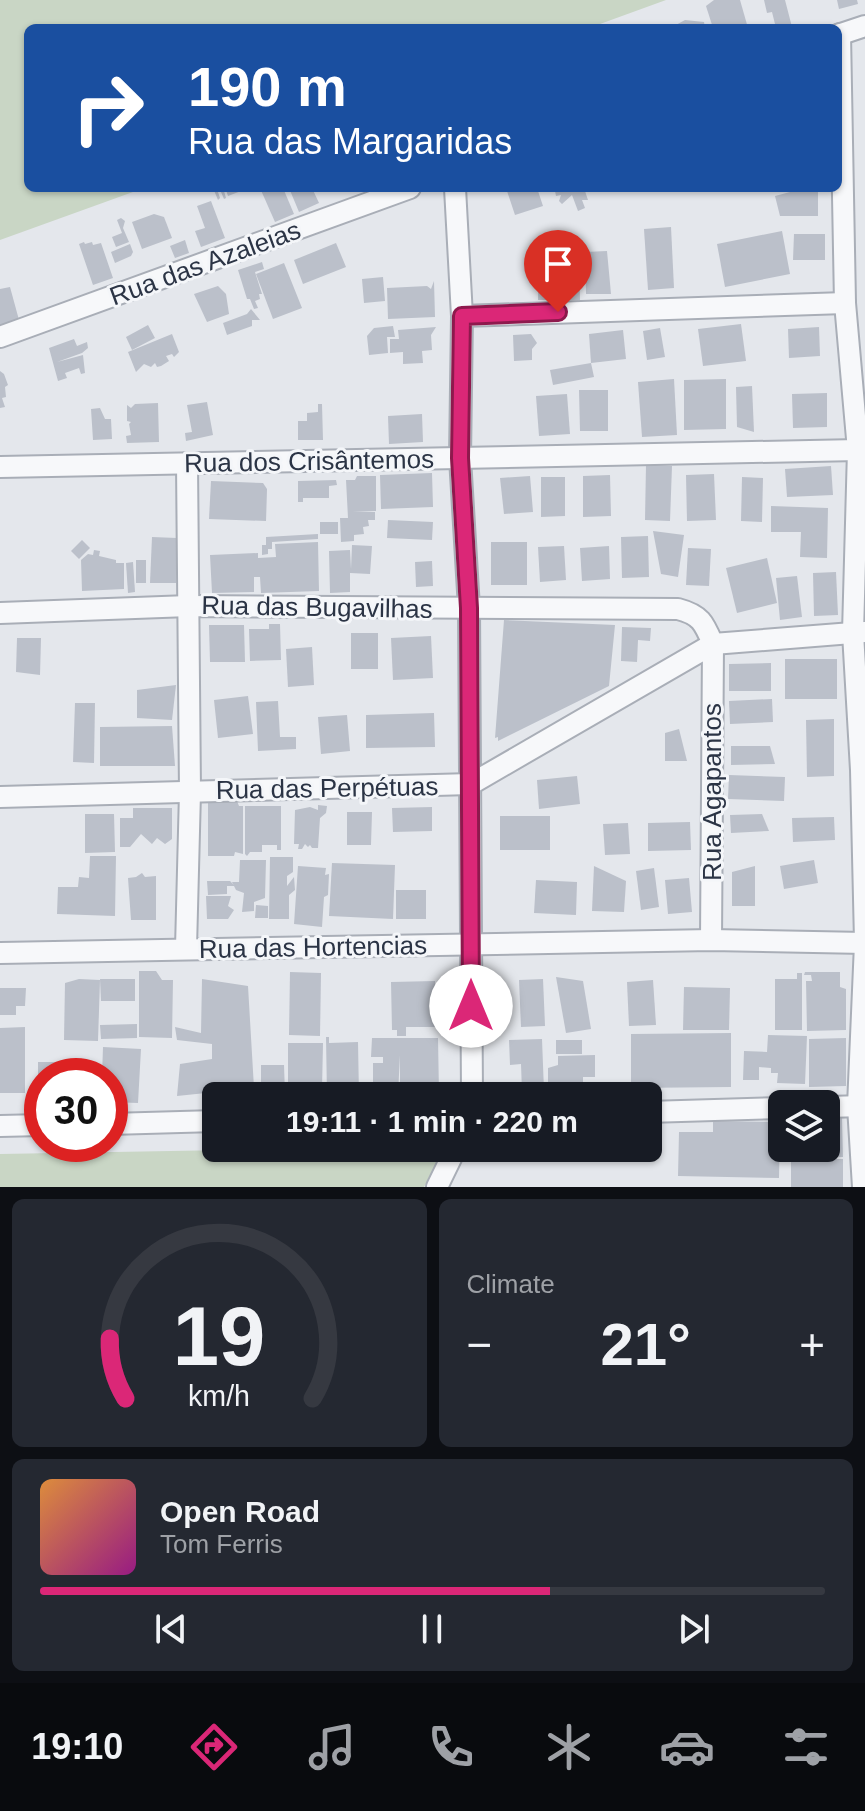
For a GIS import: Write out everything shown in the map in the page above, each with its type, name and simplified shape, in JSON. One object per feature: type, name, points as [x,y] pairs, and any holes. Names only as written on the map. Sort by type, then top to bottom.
[{"type":"street","points":[[842,33],[865,26]]},
{"type":"street","points":[[842,168],[845,303],[861,448],[859,632],[865,943],[863,1187]]},
{"type":"street","name":"Rua das Azaleias","points":[[0,337],[399,192]]},
{"type":"street","points":[[455,192],[462,316],[460,458],[469,608],[472,1082]]},
{"type":"street","points":[[462,316],[845,303]]},
{"type":"street","name":"Rua dos Crisântemos","points":[[0,467],[861,448]]},
{"type":"street","points":[[186,948],[190,792],[187,463]]},
{"type":"street","name":"Rua das Bugavilhas","points":[[0,613],[189,606],[678,609],[694,613],[705,626],[713,644]]},
{"type":"street","points":[[713,644],[859,632]]},
{"type":"street","name":"Rua das Perpétuas","points":[[0,797],[471,784],[713,644]]},
{"type":"street","name":"Rua Agapantos","points":[[711,940],[713,644]]},
{"type":"street","name":"Rua das Hortencias","points":[[0,953],[711,940],[865,943]]},
{"type":"street","points":[[840,1107],[862,1106]]},
{"type":"street","points":[[662,1112],[768,1108]]},
{"type":"street","points":[[128,1123],[202,1121]]},
{"type":"street","points":[[0,1126],[24,1125]]},
{"type":"street","points":[[437,1187],[449,1162]]},
{"type":"green space","points":[[0,0],[666,0],[600,24],[24,24],[24,192],[133,192],[0,240]]},
{"type":"green space","points":[[202,1150],[202,1162],[437,1162],[424,1187],[0,1187],[0,1154],[24,1154],[24,1162],[128,1162],[128,1152]]},
{"type":"building","points":[[714,0],[740,0],[747,24],[712,24],[706,6]]},
{"type":"building","points":[[764,0],[785,0],[791,24],[775,24],[772,12],[767,13]]},
{"type":"building","points":[[837,0],[857,0],[858,4],[839,9]]},
{"type":"building","points":[[685,20],[704,24],[678,24]]},
{"type":"building","points":[[262,192],[285,192],[294,214],[275,222]]},
{"type":"building","points":[[291,192],[314,192],[319,203],[299,212]]},
{"type":"building","points":[[507,192],[538,192],[543,206],[515,215]]},
{"type":"building","points":[[555,192],[585,192],[588,200],[582,200],[585,208],[578,211],[572,195],[562,204],[559,201],[561,195],[556,196]]},
{"type":"building","points":[[790,192],[818,192],[818,216],[780,216],[775,196]]},
{"type":"building","points":[[211,201],[225,238],[201,247],[195,231],[205,228],[197,206]]},
{"type":"building","points":[[154,214],[164,217],[172,238],[142,249],[132,222]]},
{"type":"building","points":[[121,218],[125,221],[123,228],[129,242],[116,247],[112,237],[122,233],[117,220]]},
{"type":"building","points":[[671,227],[674,288],[648,290],[644,229]]},
{"type":"building","points":[[782,231],[790,274],[725,287],[717,244]]},
{"type":"building","points":[[794,234],[825,234],[825,260],[793,260]]},
{"type":"building","points":[[185,240],[189,253],[175,258],[170,246]]},
{"type":"building","points":[[553,241],[570,243],[573,251],[579,248],[580,300],[538,300],[539,245]]},
{"type":"building","points":[[92,242],[93,245],[101,243],[113,278],[93,285],[79,244]]},
{"type":"building","points":[[336,243],[346,267],[303,284],[294,260]]},
{"type":"building","points":[[130,244],[131,256],[115,263],[111,252]]},
{"type":"building","points":[[607,251],[611,294],[586,294],[585,252]]},
{"type":"building","points":[[262,262],[264,269],[255,272],[262,294],[255,301],[258,308],[254,309],[250,299],[247,299],[238,270]]},
{"type":"building","points":[[284,263],[302,308],[273,319],[256,274]]},
{"type":"building","points":[[383,277],[385,301],[364,303],[362,279]]},
{"type":"building","points":[[434,281],[435,317],[388,319],[387,288],[427,286],[431,289]]},
{"type":"building","points":[[218,286],[226,294],[229,314],[207,322],[194,294]]},
{"type":"building","points":[[10,287],[19,320],[0,325],[0,289]]},
{"type":"building","points":[[251,309],[260,320],[252,320],[252,326],[227,335],[223,323],[247,314]]},
{"type":"building","points":[[741,324],[746,361],[703,366],[698,329]]},
{"type":"building","points":[[148,325],[155,338],[132,350],[126,337]]},
{"type":"building","points":[[393,326],[395,337],[387,337],[388,353],[369,355],[367,336],[374,328]]},
{"type":"building","points":[[436,327],[431,335],[432,350],[422,351],[423,363],[403,364],[403,352],[390,353],[390,339],[399,339],[398,330]]},
{"type":"building","points":[[819,327],[820,356],[789,358],[788,329]]},
{"type":"building","points":[[660,328],[665,357],[647,360],[643,331]]},
{"type":"building","points":[[623,330],[626,359],[591,363],[589,334]]},
{"type":"building","points":[[172,334],[179,352],[174,357],[172,354],[166,356],[169,361],[161,366],[144,364],[136,372],[128,352]]},
{"type":"building","points":[[531,334],[537,343],[532,349],[532,360],[514,361],[513,335]]},
{"type":"building","points":[[74,339],[77,346],[87,342],[88,348],[57,362],[83,355],[85,373],[81,374],[79,368],[65,373],[67,378],[58,381],[49,348]]},
{"type":"building","points":[[591,363],[594,377],[553,385],[550,370]]},
{"type":"building","points":[[0,371],[8,385],[5,387],[6,397],[2,398],[5,407],[0,408]]},
{"type":"building","points":[[674,379],[677,435],[642,437],[638,382]]},
{"type":"building","points":[[726,379],[726,429],[684,430],[684,380]]},
{"type":"building","points":[[752,386],[754,432],[737,427],[736,387]]},
{"type":"building","points":[[579,390],[608,390],[608,431],[580,431]]},
{"type":"building","points":[[827,393],[827,427],[793,428],[792,394]]},
{"type":"building","points":[[567,394],[570,434],[539,436],[536,396]]},
{"type":"building","points":[[207,402],[213,435],[186,441],[185,433],[192,432],[187,405]]},
{"type":"building","points":[[158,403],[159,442],[127,443],[126,436],[131,435],[131,422],[127,421],[127,405],[131,408],[135,404]]},
{"type":"building","points":[[318,404],[322,404],[323,440],[298,440],[298,421],[307,421],[307,413],[318,412]]},
{"type":"building","points":[[100,408],[105,419],[111,419],[112,439],[93,440],[91,409]]},
{"type":"building","points":[[422,414],[423,442],[389,444],[388,416]]},
{"type":"building","points":[[646,465],[672,466],[670,521],[645,520]]},
{"type":"building","points":[[831,466],[833,495],[787,497],[785,469]]},
{"type":"building","points":[[432,473],[433,507],[381,509],[380,475]]},
{"type":"building","points":[[714,474],[716,520],[687,521],[686,475]]},
{"type":"building","points":[[610,475],[611,516],[583,517],[583,476]]},
{"type":"building","points":[[357,476],[376,476],[376,511],[353,512],[375,512],[375,520],[368,520],[369,526],[363,527],[364,534],[354,535],[354,541],[341,542],[340,518],[348,518],[346,480],[355,480]]},
{"type":"building","points":[[530,476],[533,512],[504,514],[500,478]]},
{"type":"building","points":[[541,477],[565,477],[565,516],[541,517]]},
{"type":"building","points":[[742,477],[763,478],[762,522],[741,521]]},
{"type":"building","points":[[336,480],[337,485],[329,486],[329,498],[303,498],[303,502],[298,502],[298,481]]},
{"type":"building","points":[[211,481],[263,483],[267,489],[266,521],[209,519]]},
{"type":"building","points":[[771,506],[828,508],[827,558],[800,557],[801,532],[771,532]]},
{"type":"building","points":[[388,520],[433,522],[432,540],[387,538]]},
{"type":"building","points":[[320,522],[338,522],[338,534],[320,534]]},
{"type":"building","points":[[653,531],[684,535],[678,577],[661,574]]},
{"type":"building","points":[[318,534],[318,539],[272,542],[272,549],[262,555],[266,537]]},
{"type":"building","points":[[648,536],[649,577],[622,578],[621,537]]},
{"type":"building","points":[[152,537],[177,538],[176,583],[150,583]]},
{"type":"building","points":[[82,540],[90,548],[79,559],[71,551]]},
{"type":"building","points":[[318,542],[319,591],[261,593],[260,577],[254,577],[254,592],[212,593],[210,555],[258,553],[258,558],[276,557],[275,544]]},
{"type":"building","points":[[491,542],[527,542],[527,585],[491,585]]},
{"type":"building","points":[[352,545],[372,546],[370,574],[350,573],[350,592],[330,593],[329,551],[350,550],[351,569]]},
{"type":"building","points":[[564,546],[566,580],[540,582],[538,547]]},
{"type":"building","points":[[609,546],[610,579],[582,581],[580,548]]},
{"type":"building","points":[[688,548],[711,549],[709,586],[686,585]]},
{"type":"building","points":[[94,550],[100,551],[99,556],[124,563],[124,589],[82,591],[81,560],[88,554],[93,555]]},
{"type":"building","points":[[767,558],[777,603],[737,613],[726,568]]},
{"type":"building","points":[[136,560],[146,560],[146,583],[136,583]]},
{"type":"building","points":[[432,561],[433,586],[416,587],[415,562]]},
{"type":"building","points":[[133,562],[135,592],[128,593],[126,563]]},
{"type":"building","points":[[836,572],[838,615],[814,616],[813,573]]},
{"type":"building","points":[[797,576],[802,617],[780,620],[776,578]]},
{"type":"building","points":[[504,620],[615,625],[609,686],[498,741],[498,737],[495,738]]},
{"type":"building","points":[[269,624],[280,624],[281,660],[250,661],[249,629],[269,629]]},
{"type":"building","points":[[209,625],[244,625],[245,662],[210,662]]},
{"type":"building","points":[[622,627],[651,628],[650,641],[638,640],[637,662],[621,661]]},
{"type":"building","points":[[351,633],[378,633],[378,669],[351,669]]},
{"type":"building","points":[[431,636],[433,678],[393,680],[391,638]]},
{"type":"building","points":[[17,638],[41,638],[40,675],[16,672]]},
{"type":"building","points":[[312,647],[314,685],[288,687],[286,649]]},
{"type":"building","points":[[785,659],[837,659],[837,699],[785,699]]},
{"type":"building","points":[[771,663],[771,691],[729,691],[729,664]]},
{"type":"building","points":[[176,685],[172,720],[137,718],[137,690]]},
{"type":"building","points":[[248,696],[253,734],[218,738],[214,700]]},
{"type":"building","points":[[772,699],[773,722],[730,724],[729,701]]},
{"type":"building","points":[[278,701],[280,737],[296,737],[296,749],[258,751],[256,702]]},
{"type":"building","points":[[75,703],[95,703],[94,763],[73,762]]},
{"type":"building","points":[[434,713],[435,747],[366,748],[366,715]]},
{"type":"building","points":[[347,715],[350,751],[321,754],[318,717]]},
{"type":"building","points":[[834,719],[834,776],[807,777],[806,720]]},
{"type":"building","points":[[172,726],[175,766],[100,766],[100,727]]},
{"type":"building","points":[[679,729],[687,761],[665,761],[665,733]]},
{"type":"building","points":[[731,746],[770,746],[775,764],[731,765]]},
{"type":"building","points":[[729,775],[785,777],[784,801],[728,799]]},
{"type":"building","points":[[577,776],[580,804],[539,809],[537,780]]},
{"type":"building","points":[[208,799],[237,801],[239,806],[243,806],[243,854],[235,852],[234,856],[208,856]]},
{"type":"building","points":[[318,805],[327,806],[326,813],[320,818],[318,848],[305,844],[298,849],[299,844],[294,844],[295,810],[310,807],[318,810]]},
{"type":"building","points":[[245,806],[281,806],[281,850],[277,850],[277,845],[262,845],[262,852],[245,854]]},
{"type":"building","points":[[432,807],[432,831],[393,832],[392,808]]},
{"type":"building","points":[[133,808],[172,808],[172,839],[165,844],[157,838],[152,844],[141,834],[130,847],[120,847],[120,818],[133,818]]},
{"type":"building","points":[[347,812],[372,812],[371,845],[347,845]]},
{"type":"building","points":[[85,814],[114,814],[115,852],[85,853]]},
{"type":"building","points":[[762,814],[769,831],[731,833],[730,815]]},
{"type":"building","points":[[500,816],[550,816],[550,850],[500,850]]},
{"type":"building","points":[[834,817],[835,840],[793,842],[792,818]]},
{"type":"building","points":[[690,822],[691,850],[648,851],[648,823]]},
{"type":"building","points":[[628,823],[630,854],[605,855],[603,824]]},
{"type":"building","points":[[90,856],[116,856],[115,916],[57,914],[58,887],[78,887],[79,877],[89,878]]},
{"type":"building","points":[[270,857],[293,857],[293,872],[287,876],[287,886],[294,877],[295,890],[289,895],[289,919],[269,919]]},
{"type":"building","points":[[240,860],[266,860],[265,898],[254,902],[254,911],[242,912],[244,893],[236,890],[232,882],[239,882]]},
{"type":"building","points":[[814,860],[818,883],[784,889],[780,866]]},
{"type":"building","points":[[332,863],[395,865],[393,919],[329,916]]},
{"type":"building","points":[[298,866],[326,868],[325,875],[329,874],[322,927],[294,924]]},
{"type":"building","points":[[594,866],[626,881],[624,912],[592,911]]},
{"type":"building","points":[[755,866],[755,906],[732,906],[732,872]]},
{"type":"building","points":[[654,868],[659,907],[641,910],[636,871]]},
{"type":"building","points":[[142,873],[145,877],[156,876],[156,920],[131,920],[128,878]]},
{"type":"building","points":[[689,878],[692,912],[668,914],[665,880]]},
{"type":"building","points":[[536,880],[577,882],[576,915],[534,913]]},
{"type":"building","points":[[207,881],[230,881],[235,886],[227,886],[227,894],[208,895]]},
{"type":"building","points":[[396,890],[426,890],[426,919],[396,919]]},
{"type":"building","points":[[206,896],[231,896],[228,906],[234,910],[228,919],[207,919]]},
{"type":"building","points":[[256,905],[268,906],[268,918],[255,918]]},
{"type":"building","points":[[139,971],[156,971],[162,980],[173,980],[172,1038],[139,1037]]},
{"type":"building","points":[[290,972],[321,973],[320,1036],[289,1035]]},
{"type":"building","points":[[805,972],[840,972],[840,987],[846,989],[846,1030],[807,1031],[806,981],[812,981],[811,975],[804,975]]},
{"type":"building","points":[[797,973],[802,973],[802,1030],[775,1030],[775,979],[797,979]]},
{"type":"building","points":[[556,977],[583,981],[591,1029],[566,1033]]},
{"type":"building","points":[[79,979],[100,980],[98,1041],[64,1040],[65,983]]},
{"type":"building","points":[[100,979],[135,979],[135,1001],[101,1001]]},
{"type":"building","points":[[202,979],[248,986],[254,1082],[202,1082],[202,1093],[177,1096],[180,1064],[212,1059],[212,1044],[177,1040],[175,1027],[201,1033]]},
{"type":"building","points":[[543,979],[545,1026],[521,1027],[519,980]]},
{"type":"building","points":[[653,980],[656,1025],[629,1026],[627,982]]},
{"type":"building","points":[[435,981],[435,1027],[406,1027],[406,1036],[397,1036],[397,1030],[392,1030],[391,982]]},
{"type":"building","points":[[684,987],[730,988],[729,1030],[683,1030]]},
{"type":"building","points":[[0,988],[26,988],[25,1006],[16,1006],[16,1015],[0,1015]]},
{"type":"building","points":[[137,1024],[137,1038],[101,1039],[100,1025]]},
{"type":"building","points":[[25,1027],[24,1093],[0,1093],[0,1028]]},
{"type":"building","points":[[731,1033],[731,1087],[662,1088],[662,1082],[631,1082],[631,1034]]},
{"type":"building","points":[[768,1035],[807,1036],[805,1084],[777,1083],[778,1073],[771,1073],[771,1068],[759,1067],[759,1080],[743,1080],[744,1051],[767,1052]]},
{"type":"building","points":[[326,1037],[329,1037],[329,1043],[358,1042],[359,1082],[327,1082]]},
{"type":"building","points":[[372,1038],[438,1038],[439,1082],[400,1082],[400,1055],[399,1082],[373,1082],[373,1063],[383,1063],[383,1057],[371,1057]]},
{"type":"building","points":[[846,1038],[846,1086],[809,1087],[809,1039]]},
{"type":"building","points":[[542,1039],[544,1082],[522,1082],[521,1064],[510,1065],[509,1040]]},
{"type":"building","points":[[556,1040],[582,1040],[582,1054],[556,1054]]},
{"type":"building","points":[[288,1043],[323,1043],[322,1082],[288,1082]]},
{"type":"building","points":[[103,1047],[141,1049],[138,1103],[128,1103],[128,1058],[103,1058]]},
{"type":"building","points":[[595,1055],[595,1077],[583,1077],[583,1082],[548,1082],[548,1068],[558,1065],[558,1056]]},
{"type":"building","points":[[261,1065],[284,1065],[285,1082],[261,1082]]},
{"type":"building","points":[[842,1118],[843,1157],[840,1157]]},
{"type":"building","points":[[713,1121],[768,1122],[768,1162],[779,1162],[779,1178],[678,1176],[679,1132],[713,1132]]},
{"type":"building","points":[[843,1159],[843,1187],[791,1187],[791,1162],[840,1162]]},
{"type":"route","points":[[471,1006],[469,608],[460,458],[462,316],[558,312]]}]
